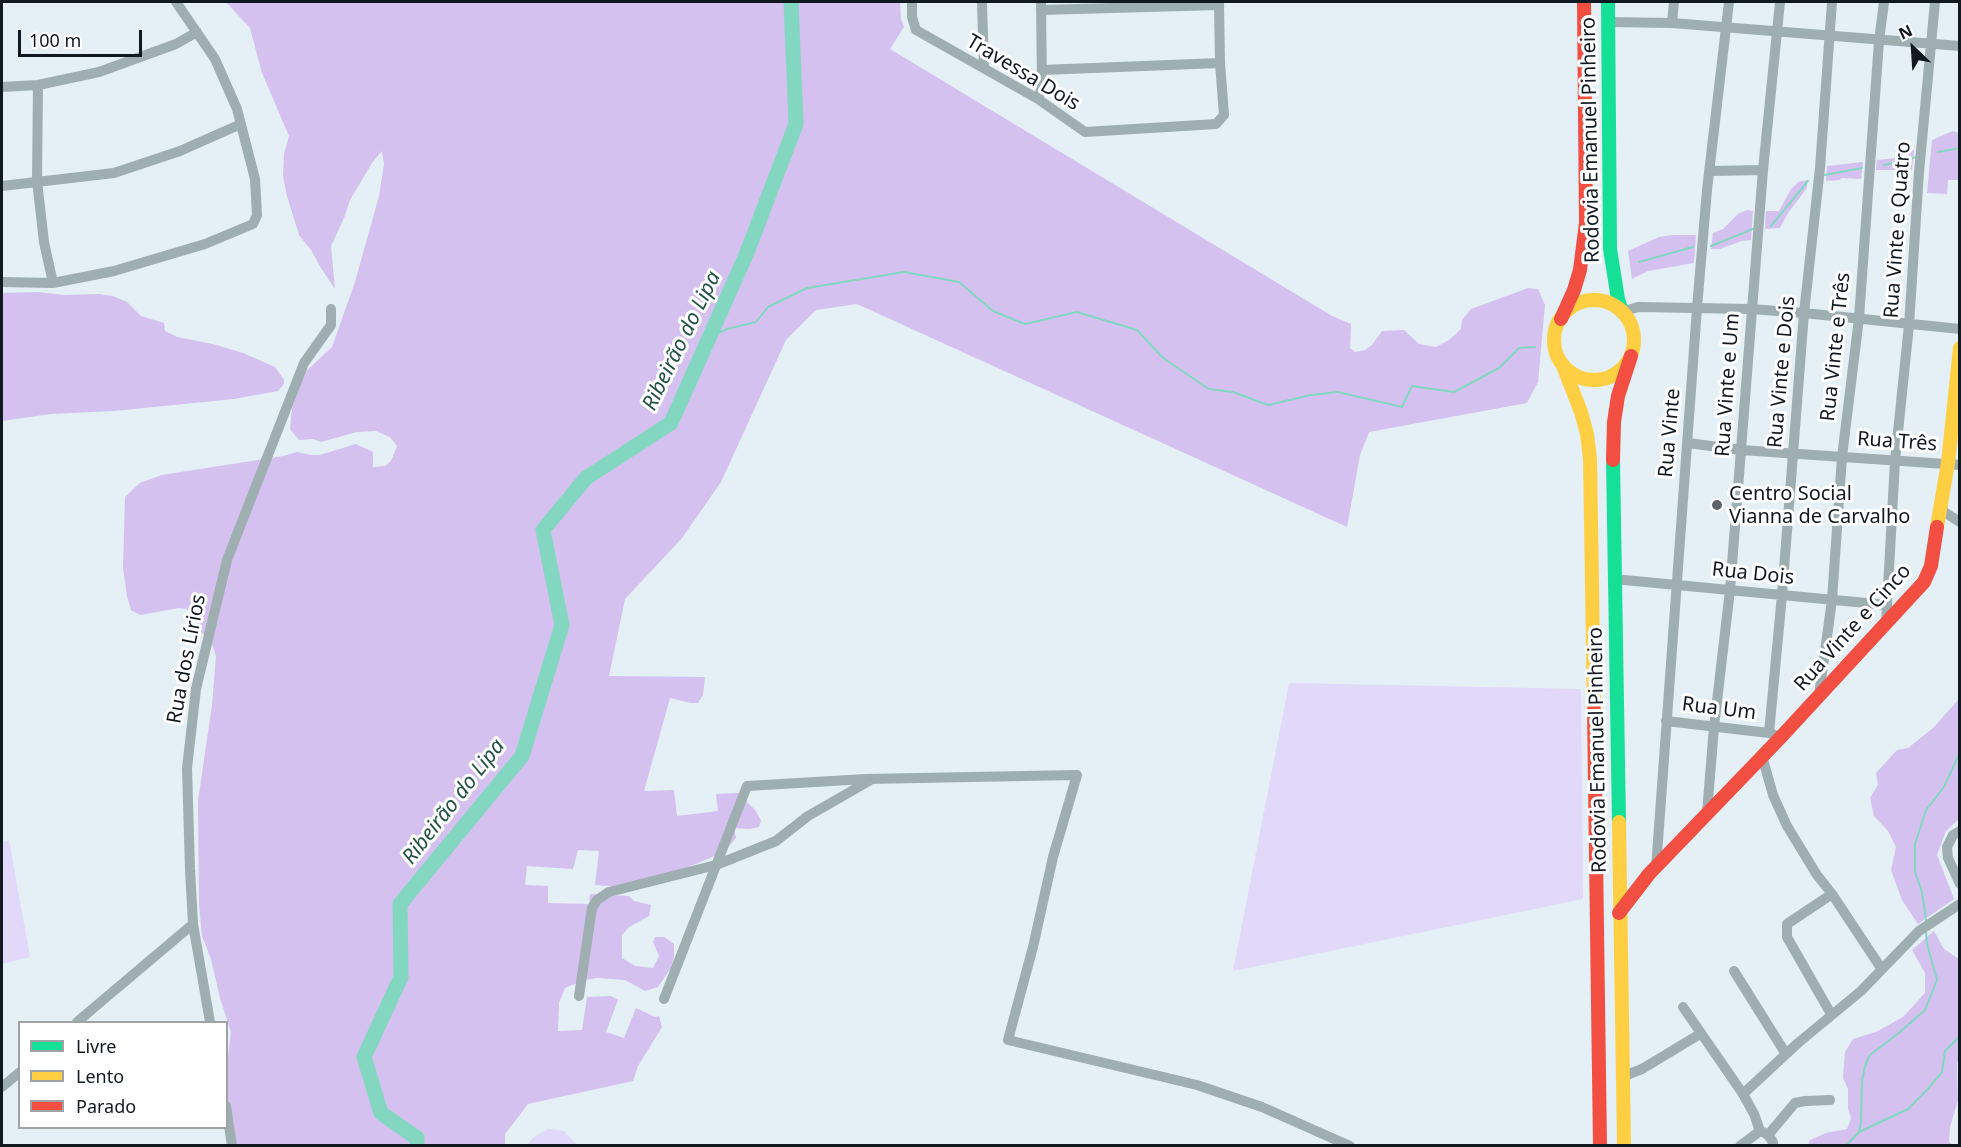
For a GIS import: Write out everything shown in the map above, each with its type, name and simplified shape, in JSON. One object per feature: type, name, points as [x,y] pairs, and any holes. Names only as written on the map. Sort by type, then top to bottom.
[{"type":"main road","name":"Rodovia Emanuel Pinheiro","points":[[1561,319],[1580,270],[1586,222],[1584,2]]},
{"type":"main road","name":"Rodovia Emanuel Pinheiro","points":[[1608,2],[1610,249],[1622,312]]},
{"type":"main road","points":[[1592,301],[1609,303],[1622,312],[1631,325],[1634,341],[1631,356],[1619,371],[1602,380],[1587,380],[1574,375],[1563,366],[1554,342],[1555,330],[1561,319],[1574,306],[1592,301]]},
{"type":"main road","name":"Rua Vinte e Cinco","points":[[1619,913],[1652,871],[1762,756],[1775,735],[1820,695],[1924,582],[1931,566],[1941,510],[1954,464],[1959,348]]},
{"type":"main road","name":"Rodovia Emanuel Pinheiro","points":[[1624,1146],[1614,579],[1614,422],[1621,385],[1631,356]]},
{"type":"main road","name":"Rodovia Emanuel Pinheiro","points":[[1563,366],[1581,412],[1590,459],[1600,1146]]},
{"type":"main road","points":[[1620,863],[1625,873],[1632,876],[1652,871]]},
{"type":"street","points":[[2,282],[53,283],[114,271],[205,244],[253,224],[257,214],[255,179],[229,88],[215,59],[176,2]]},
{"type":"street","name":"Travessa Dois","points":[[912,2],[912,17],[916,30],[1038,99],[1085,132],[1216,124],[1224,115],[1220,63]]},
{"type":"street","points":[[982,2],[984,68]]},
{"type":"street","points":[[1672,23],[1674,2]]},
{"type":"street","name":"Rua Vinte","points":[[1652,871],[1666,721],[1707,190],[1729,2]]},
{"type":"street","name":"Rua Vinte e Um","points":[[1707,813],[1714,727],[1730,590],[1751,309],[1760,227],[1762,170],[1780,2]]},
{"type":"street","name":"Rua Vinte e Dois","points":[[1775,735],[1782,595],[1804,313],[1820,168],[1832,2]]},
{"type":"street","name":"Rua Vinte e Três","points":[[1820,695],[1832,600],[1842,457],[1859,318],[1879,41],[1884,2]]},
{"type":"street","name":"Rua Vinte e Quatro","points":[[1895,461],[1910,325],[1919,172],[1935,2]]},
{"type":"street","points":[[1038,99],[1042,87],[1041,6],[1219,3],[1220,63],[1042,70]]},
{"type":"street","points":[[1608,22],[1672,23],[1959,46]]},
{"type":"street","points":[[2,87],[38,85],[108,69],[176,44],[197,32]]},
{"type":"street","points":[[38,85],[37,181],[44,242],[53,283]]},
{"type":"street","points":[[2,186],[114,173],[180,151],[241,124]]},
{"type":"street","points":[[1710,171],[1762,170]]},
{"type":"street","points":[[1622,312],[1638,307],[1751,309],[1959,329]]},
{"type":"street","name":"Rua dos Lírios","points":[[210,1021],[193,924],[187,768],[196,689],[227,560],[304,363],[331,325],[332,309]]},
{"type":"street","name":"Rua Três","points":[[1688,443],[1741,450],[1954,464]]},
{"type":"street","points":[[1886,625],[1895,461]]},
{"type":"street","points":[[1941,510],[1959,522]]},
{"type":"street","name":"Rua Dois","points":[[1614,579],[1887,605]]},
{"type":"street","name":"Rua Um","points":[[1666,721],[1775,735]]},
{"type":"street","points":[[1762,756],[1773,795],[1787,826],[1817,875],[1881,968]]},
{"type":"street","points":[[664,999],[747,786],[875,778],[1077,774],[1053,857],[1033,947],[1008,1040],[1197,1085],[1262,1107],[1350,1146]]},
{"type":"street","points":[[579,996],[592,909],[597,900],[609,892],[716,865],[776,841],[808,816],[875,778]]},
{"type":"street","points":[[1959,831],[1953,835],[1947,847],[1948,858],[1959,884]]},
{"type":"street","points":[[1831,1014],[1787,937],[1787,924],[1832,894]]},
{"type":"street","points":[[1743,1094],[1786,1053],[1861,991],[1919,931],[1959,904]]},
{"type":"street","points":[[79,1021],[193,924]]},
{"type":"street","points":[[1734,972],[1786,1053]]},
{"type":"street","points":[[1683,1007],[1743,1094],[1767,1137]]},
{"type":"street","points":[[1624,1076],[1642,1070],[1700,1034]]},
{"type":"street","points":[[2,1087],[18,1074]]},
{"type":"street","points":[[1740,1146],[1767,1137],[1795,1103],[1830,1100]]},
{"type":"street","points":[[228,1119],[232,1146]]},
{"type":"shaded area","points":[[226,2],[900,2],[904,27],[890,49],[1332,316],[1351,324],[1350,348],[1355,352],[1365,350],[1372,345],[1382,331],[1404,330],[1419,344],[1436,347],[1449,340],[1461,329],[1462,320],[1471,309],[1528,288],[1538,289],[1545,305],[1538,382],[1527,403],[1369,432],[1360,455],[1347,527],[857,304],[816,310],[786,340],[721,482],[682,538],[625,599],[609,676],[705,677],[703,695],[698,703],[670,698],[644,791],[674,790],[677,816],[718,811],[716,794],[738,793],[755,810],[761,820],[759,827],[734,828],[736,838],[724,852],[686,868],[624,887],[595,885],[599,851],[578,850],[573,869],[527,866],[525,885],[548,886],[548,903],[589,904],[590,894],[629,896],[634,901],[651,905],[649,916],[629,927],[622,935],[622,958],[635,966],[653,968],[659,956],[653,942],[655,937],[664,937],[674,944],[671,968],[658,987],[645,991],[625,980],[597,978],[584,980],[565,988],[559,1003],[558,1031],[582,1030],[587,997],[611,996],[618,1000],[606,1032],[624,1038],[636,1008],[655,1017],[659,1016],[662,1027],[638,1066],[633,1081],[528,1104],[505,1134],[505,1145],[231,1145],[228,1129],[228,1057],[231,1032],[211,959],[202,936],[199,906],[198,801],[212,705],[216,656],[211,641],[202,633],[187,609],[179,608],[140,615],[131,610],[123,568],[125,497],[140,483],[162,475],[297,452],[320,455],[356,444],[373,452],[373,467],[385,466],[391,461],[397,446],[390,437],[376,431],[357,432],[321,442],[313,439],[299,440],[290,429],[292,409],[301,376],[332,347],[355,282],[379,196],[384,164],[382,151],[372,163],[350,200],[331,246],[335,289],[299,235],[283,176],[284,154],[289,136],[262,73],[250,28]]},
{"type":"shaded area","points":[[1953,131],[1959,133],[1959,180],[1948,180],[1947,194],[1927,193],[1932,140]]},
{"type":"shaded area","points":[[1897,150],[1914,150],[1912,170],[1876,170],[1877,160],[1896,158]]},
{"type":"shaded area","points":[[1863,162],[1861,179],[1841,178],[1826,181],[1827,166]]},
{"type":"shaded area","points":[[1807,180],[1807,188],[1780,228],[1765,229],[1766,211],[1779,211],[1791,189],[1798,182]]},
{"type":"shaded area","points":[[1747,210],[1753,211],[1751,240],[1741,241],[1720,249],[1711,249],[1713,233],[1723,229],[1738,214]]},
{"type":"shaded area","points":[[1696,235],[1694,263],[1648,271],[1632,279],[1628,251],[1659,237]]},
{"type":"shaded area","points":[[38,292],[113,296],[127,302],[141,316],[164,323],[165,331],[177,337],[243,353],[275,367],[284,380],[284,384],[278,391],[234,399],[114,411],[51,414],[2,421],[2,293]]},
{"type":"shaded area","points":[[1289,683],[1581,689],[1583,899],[1233,971]]},
{"type":"shaded area","points":[[1959,699],[1959,819],[1946,831],[1937,855],[1954,899],[1918,924],[1902,900],[1891,870],[1896,847],[1888,831],[1874,816],[1870,798],[1878,785],[1876,773],[1897,750],[1908,748],[1933,728]]},
{"type":"shaded area","points":[[9,840],[30,957],[2,964],[2,842]]},
{"type":"shaded area","points":[[1934,931],[1944,949],[1959,959],[1958,1100],[1950,1127],[1949,1142],[1953,1145],[1808,1145],[1810,1140],[1826,1133],[1847,1129],[1851,1118],[1848,1109],[1848,1089],[1843,1078],[1845,1052],[1853,1039],[1876,1032],[1903,1017],[1925,993],[1925,973],[1912,950]]},
{"type":"shaded area","points":[[548,1129],[564,1131],[577,1145],[527,1145],[533,1138]]},
{"type":"waterway","name":"Ribeirão do Lipa","points":[[417,1146],[417,1138],[381,1113],[364,1057],[401,977],[400,904],[522,756],[562,625],[543,530],[586,478],[671,423],[746,255],[796,124],[791,2]]},
{"type":"waterway","points":[[1938,152],[1960,148]]},
{"type":"waterway","points":[[1884,165],[1917,157]]},
{"type":"waterway","points":[[1825,175],[1862,168]]},
{"type":"waterway","points":[[1771,226],[1808,181]]},
{"type":"waterway","points":[[1711,246],[1755,228]]},
{"type":"waterway","points":[[1639,262],[1693,247]]},
{"type":"waterway","points":[[709,337],[727,329],[756,322],[768,307],[807,288],[904,272],[959,282],[993,311],[1025,324],[1077,312],[1137,330],[1163,358],[1209,389],[1233,392],[1268,405],[1311,395],[1338,392],[1402,407],[1412,386],[1454,392],[1499,368],[1519,348],[1535,347]]},
{"type":"waterway","points":[[1926,920],[1922,892],[1915,872],[1915,844],[1926,810],[1944,787],[1960,752]]},
{"type":"waterway","points":[[1859,1132],[1862,1081],[1870,1055],[1925,1010],[1937,980],[1926,932]]},
{"type":"waterway","points":[[1846,1146],[1859,1132],[1908,1109],[1942,1072],[1945,1051],[1960,1036]]},
{"type":"traffic: fast","points":[[1608,2],[1610,249],[1622,312]]},
{"type":"traffic: fast","points":[[1613,460],[1619,822]]},
{"type":"traffic: slow","points":[[1594,300],[1609,303],[1622,312],[1631,325],[1634,340],[1631,355],[1622,368],[1609,377],[1594,380],[1579,377],[1566,368],[1557,355],[1554,340],[1557,325],[1566,312],[1579,303],[1594,300]]},
{"type":"traffic: slow","points":[[1937,527],[1948,463],[1960,348]]},
{"type":"traffic: slow","points":[[1563,366],[1581,412],[1590,459],[1594,710]]},
{"type":"traffic: slow","points":[[1619,822],[1624,1146]]},
{"type":"traffic: jam","points":[[1561,319],[1580,270],[1586,223],[1584,2]]},
{"type":"traffic: jam","points":[[1613,460],[1614,422],[1618,396],[1631,356]]},
{"type":"traffic: jam","points":[[1619,913],[1649,874],[1781,737],[1924,582],[1931,566],[1937,527]]},
{"type":"traffic: jam","points":[[1594,710],[1600,1146]]},
{"type":"place","name":"Centro Social Vianna de Carvalho","points":[[1717,505]]}]
